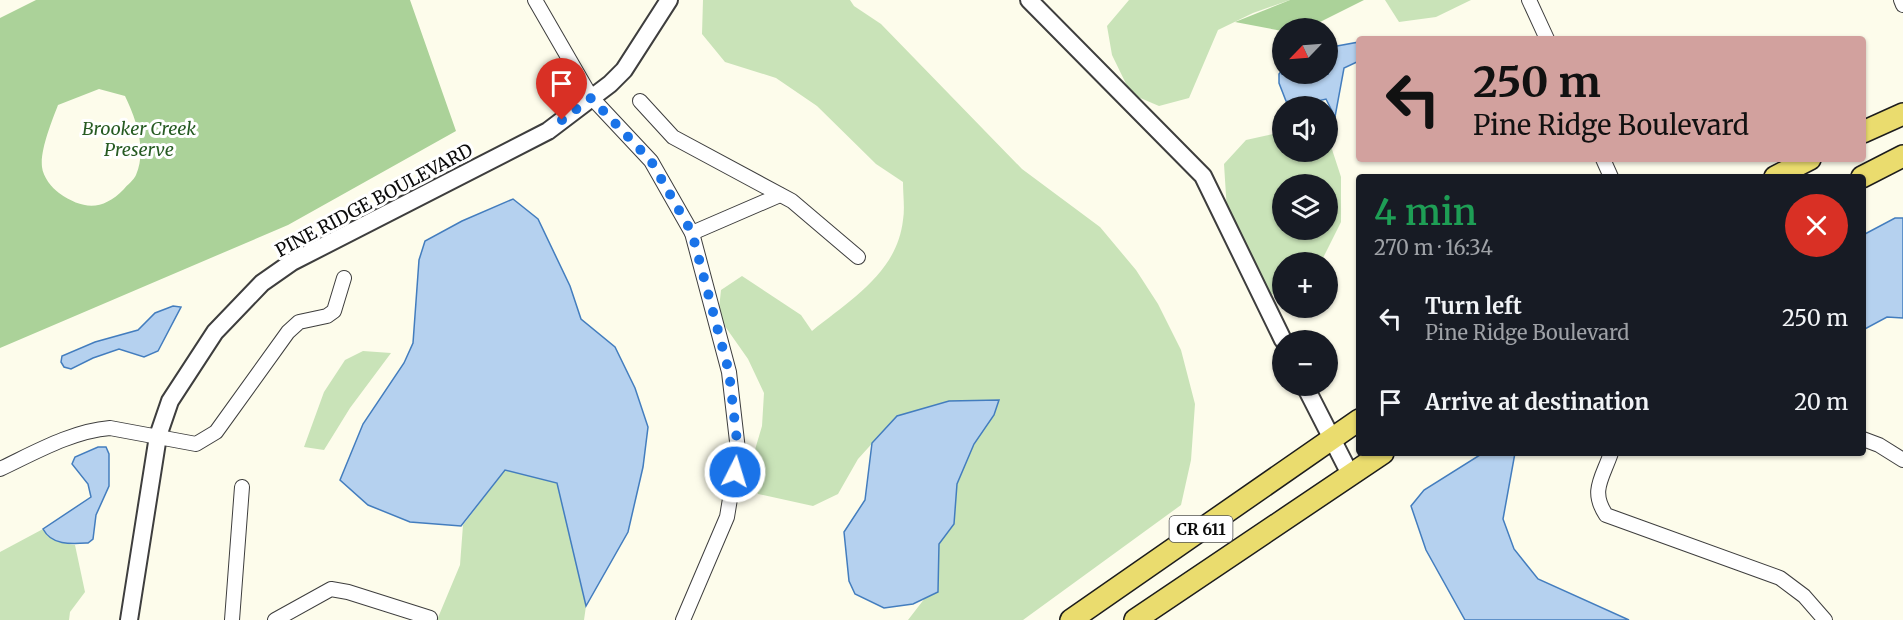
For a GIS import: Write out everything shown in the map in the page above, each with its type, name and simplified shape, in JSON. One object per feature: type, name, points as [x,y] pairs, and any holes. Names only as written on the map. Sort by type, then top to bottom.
[{"type":"main road","points":[[1866,131],[1903,114]]},
{"type":"main road","points":[[1866,175],[1903,156]]},
{"type":"main road","points":[[1781,174],[1804,162]]},
{"type":"main road","name":"CR 611","points":[[1071,620],[1356,422]]},
{"type":"main road","name":"CR 611","points":[[1135,620],[1378,456]]},
{"type":"street","points":[[535,0],[591,98],[651,161],[692,233],[729,372],[738,450],[727,517],[683,620]]},
{"type":"street","name":"PINE RIDGE BOULEVARD","points":[[129,620],[158,436],[170,401],[198,354],[215,332],[262,283],[292,262],[548,131],[624,70],[669,0]]},
{"type":"street","points":[[1029,0],[1203,176],[1278,330]]},
{"type":"street","points":[[1529,0],[1546,36]]},
{"type":"street","points":[[1901,0],[1903,5]]},
{"type":"street","points":[[640,101],[673,137],[792,201],[858,257]]},
{"type":"street","points":[[692,233],[780,195]]},
{"type":"street","points":[[0,470],[39,450],[97,429],[110,428],[196,444],[216,432],[288,332],[299,322],[327,316],[334,311],[344,278]]},
{"type":"street","points":[[1310,396],[1350,474]]},
{"type":"street","points":[[1866,440],[1879,445],[1903,460]]},
{"type":"street","points":[[1610,456],[1597,491],[1597,501],[1606,515],[1780,578],[1804,596],[1825,620]]},
{"type":"street","points":[[232,620],[242,487]]},
{"type":"street","points":[[275,620],[331,590],[348,592],[430,618]]},
{"type":"green space","name":"Brooker Creek Preserve","points":[[36,0],[410,0],[456,131],[288,225],[0,348],[0,18]],"holes":[[[99,89],[125,96],[139,134],[140,155],[135,177],[116,196],[101,204],[85,205],[68,199],[51,185],[42,167],[45,144],[58,105]]]},
{"type":"green space","points":[[703,0],[850,0],[854,6],[881,24],[1022,169],[1100,227],[1136,270],[1158,304],[1181,350],[1195,404],[1191,460],[1181,505],[1023,620],[908,620],[925,598],[938,592],[939,544],[954,524],[957,484],[974,444],[994,415],[897,416],[858,459],[838,494],[813,506],[758,494],[749,470],[762,426],[764,393],[748,359],[722,322],[719,309],[721,290],[742,276],[801,315],[812,331],[870,284],[892,255],[899,239],[903,220],[903,182],[876,164],[817,106],[776,78],[725,62],[702,34]]},
{"type":"green space","points":[[1129,0],[1290,0],[1253,13],[1218,30],[1189,98],[1159,106],[1131,94],[1112,55],[1107,26]]},
{"type":"green space","points":[[1290,0],[1364,0],[1328,18],[1272,18],[1272,29],[1235,22]]},
{"type":"green space","points":[[1385,0],[1471,0],[1436,17],[1399,22]]},
{"type":"green space","points":[[1272,134],[1272,162],[1336,162],[1341,177],[1341,222],[1338,228],[1338,174],[1272,174],[1272,240],[1332,240],[1326,252],[1272,252],[1272,294],[1265,290],[1227,211],[1224,164],[1246,140]]},
{"type":"green space","points":[[363,351],[391,353],[350,408],[324,450],[304,447],[324,392],[345,360]]},
{"type":"green space","points":[[505,470],[558,483],[586,606],[584,620],[437,620],[460,565],[463,525]]},
{"type":"green space","points":[[43,529],[61,542],[75,545],[85,592],[70,612],[69,620],[0,620],[0,552]]},
{"type":"water","points":[[1356,43],[1356,62],[1344,68],[1338,101],[1338,96],[1284,96],[1279,84],[1338,84],[1338,46]]},
{"type":"water","points":[[513,199],[538,219],[570,286],[581,319],[615,347],[635,388],[648,427],[643,467],[628,532],[586,606],[557,483],[505,470],[461,526],[410,522],[368,505],[340,480],[363,424],[404,363],[413,343],[419,260],[425,241],[462,221]]},
{"type":"water","points":[[1895,218],[1903,218],[1903,318],[1887,317],[1866,328],[1866,233]]},
{"type":"water","points":[[173,306],[181,307],[158,351],[144,357],[119,349],[71,369],[64,367],[61,362],[62,356],[95,342],[138,330],[155,313]]},
{"type":"water","points":[[999,400],[994,415],[974,444],[957,484],[954,524],[939,544],[938,592],[913,604],[884,608],[855,594],[849,581],[844,532],[865,500],[872,443],[897,416],[949,401]]},
{"type":"water","points":[[98,447],[106,447],[109,454],[109,486],[96,515],[93,539],[88,543],[57,541],[47,535],[43,529],[91,497],[88,484],[72,464],[75,457]]},
{"type":"water","points":[[1478,456],[1514,456],[1503,519],[1514,549],[1538,579],[1629,620],[1465,620],[1426,550],[1411,506],[1424,490]]},
{"type":"route","points":[[562,120],[591,98],[651,161],[692,233],[729,372],[738,450],[735,472]]}]
